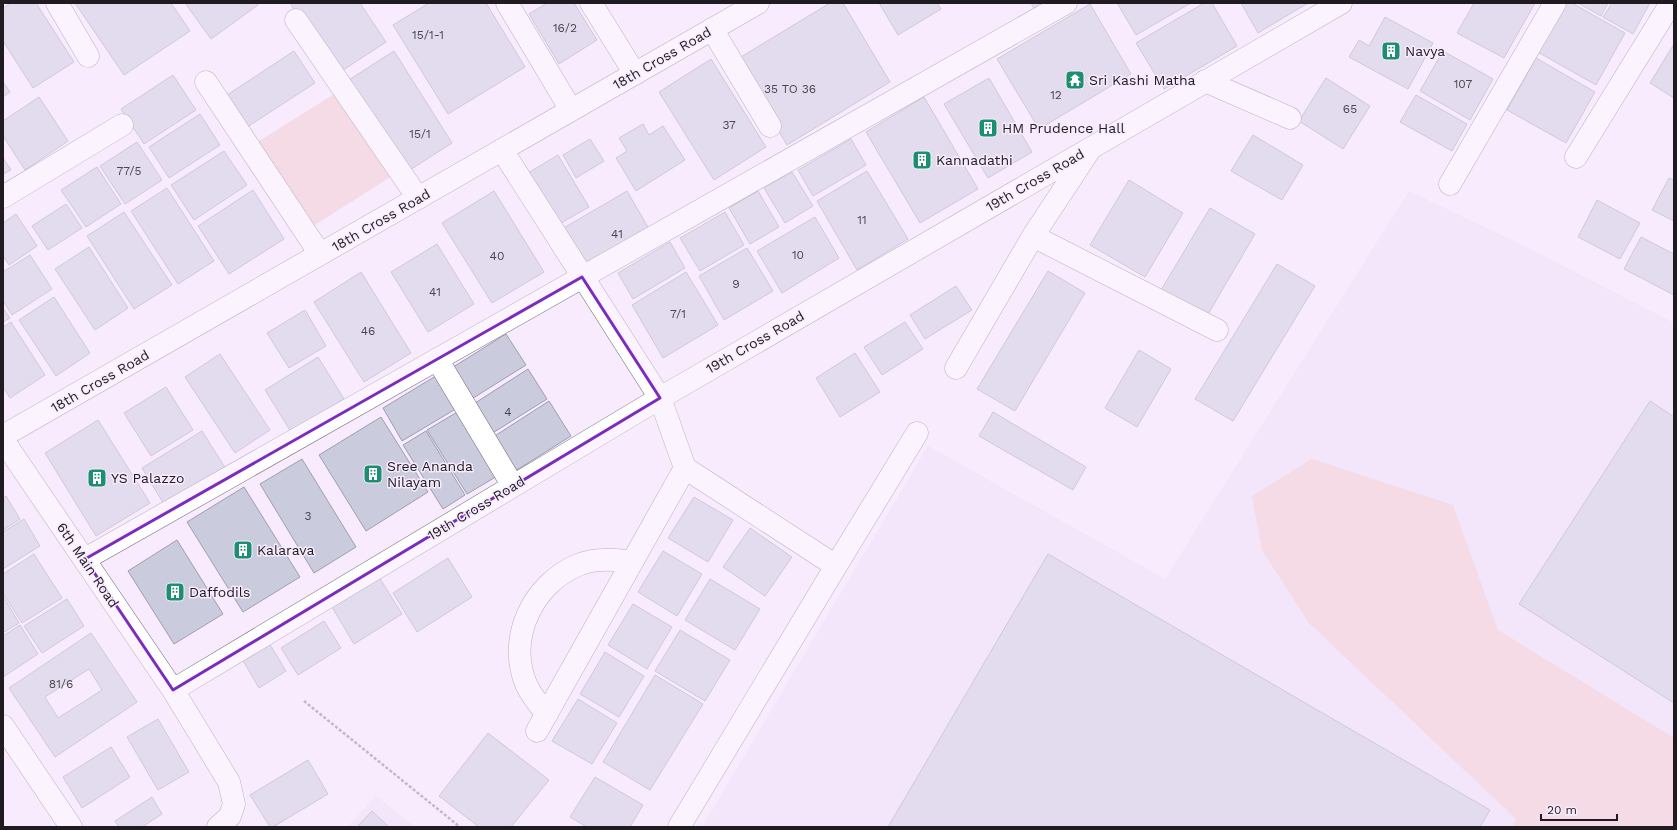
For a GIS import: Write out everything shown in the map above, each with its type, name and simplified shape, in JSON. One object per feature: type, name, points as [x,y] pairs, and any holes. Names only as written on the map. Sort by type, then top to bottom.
[{"type":"street","points":[[57,3],[88,56]]},
{"type":"street","points":[[507,3],[571,110]]},
{"type":"street","points":[[591,3],[635,74]]},
{"type":"street","name":"18th Cross Road","points":[[3,436],[758,3]]},
{"type":"street","points":[[85,559],[1066,3]]},
{"type":"street","name":"19th Cross Road","points":[[173,690],[660,398],[1092,146],[1341,3]]},
{"type":"street","points":[[1450,184],[1556,3]]},
{"type":"street","points":[[1576,157],[1671,3]]},
{"type":"street","points":[[296,20],[418,198]]},
{"type":"street","points":[[712,29],[770,126]]},
{"type":"street","points":[[1205,81],[1290,118]]},
{"type":"street","points":[[206,82],[320,254]]},
{"type":"street","points":[[3,197],[122,125]]},
{"type":"street","points":[[956,368],[1032,236],[1092,146]]},
{"type":"street","points":[[502,150],[660,398],[685,468],[836,566]]},
{"type":"street","points":[[1032,236],[1217,330]]},
{"type":"street","points":[[437,359],[513,486]]},
{"type":"street","points":[[679,827],[917,433]]},
{"type":"street","name":"6th Main Road","points":[[3,440],[173,690],[229,782],[234,804],[230,816],[218,827]]},
{"type":"street","points":[[632,562],[614,559],[596,560],[579,565],[563,573],[549,583],[537,597],[528,613],[522,630],[520,648],[521,666],[526,684],[532,694],[542,722],[685,468]]},
{"type":"street","points":[[3,726],[71,827]]},
{"type":"path","points":[[304,701],[460,827]]},
{"type":"highlighted area","points":[[582,277],[660,398],[173,690],[85,559]]},
{"type":"shaded area","points":[[339,91],[392,176],[307,230],[253,145]]},
{"type":"shaded area","points":[[1409,191],[1528,248],[1674,323],[1674,827],[702,827],[928,446],[1165,579]]},
{"type":"shaded area","points":[[1312,459],[1453,505],[1498,630],[1674,738],[1674,827],[1513,827],[1516,819],[1309,623],[1262,550],[1252,496]]},
{"type":"shaded area","points":[[376,796],[415,827],[347,827]]},
{"type":"building","points":[[11,3],[36,3],[74,62],[33,88],[3,41],[3,8]]},
{"type":"building","points":[[75,3],[171,3],[190,31],[124,75]]},
{"type":"building","points":[[185,3],[257,3],[258,5],[211,39]]},
{"type":"building","points":[[290,3],[360,3],[386,42],[337,74]]},
{"type":"building","points":[[429,3],[486,3],[525,67],[448,114],[393,25]]},
{"type":"building","points":[[547,3],[574,3],[597,40],[559,64],[529,14]]},
{"type":"building","points":[[830,3],[843,3],[890,82],[787,145],[736,60]]},
{"type":"building","points":[[879,3],[937,3],[941,9],[898,35]]},
{"type":"building","points":[[1031,3],[1050,3],[1036,12]]},
{"type":"building","points":[[1117,3],[1191,3],[1136,35]]},
{"type":"building","points":[[1204,3],[1212,3],[1237,46],[1164,89],[1136,43]]},
{"type":"building","points":[[1241,3],[1308,3],[1258,33]]},
{"type":"building","points":[[1474,3],[1535,3],[1504,58],[1457,33]]},
{"type":"building","points":[[1564,3],[1572,3],[1625,33],[1596,85],[1536,51]]},
{"type":"building","points":[[1578,3],[1608,3],[1601,16]]},
{"type":"building","points":[[1612,3],[1650,3],[1633,34],[1603,17]]},
{"type":"building","points":[[1090,4],[1131,74],[1039,129],[997,59]]},
{"type":"building","name":"Navya","points":[[1385,17],[1433,43],[1408,89],[1349,57],[1359,40],[1369,46]]},
{"type":"building","points":[[1674,44],[1674,98],[1650,83]]},
{"type":"building","points":[[294,51],[315,83],[241,131],[221,99]]},
{"type":"building","points":[[394,51],[452,143],[402,175],[344,83]]},
{"type":"building","points":[[1443,51],[1493,79],[1470,120],[1420,91]]},
{"type":"building","points":[[1536,58],[1595,92],[1566,143],[1507,110]]},
{"type":"building","points":[[711,59],[766,147],[714,180],[659,92]]},
{"type":"building","points":[[173,75],[196,110],[144,144],[121,109]]},
{"type":"building","name":"HM Prudence Hall","points":[[989,78],[1032,152],[988,178],[944,104]]},
{"type":"building","points":[[1326,78],[1370,106],[1343,149],[1299,121]]},
{"type":"building","points":[[3,82],[10,92],[3,97]]},
{"type":"building","points":[[1416,95],[1467,124],[1452,151],[1400,122]]},
{"type":"building","points":[[39,97],[68,141],[25,170],[3,136],[3,121]]},
{"type":"building","name":"Kannadathi","points":[[924,97],[978,189],[920,223],[866,132]]},
{"type":"building","points":[[200,114],[220,145],[169,178],[149,147]]},
{"type":"building","points":[[643,124],[649,135],[663,126],[685,160],[636,191],[616,158],[627,151],[619,138]]},
{"type":"building","points":[[1253,135],[1303,165],[1282,200],[1231,171]]},
{"type":"building","points":[[590,139],[604,161],[576,178],[563,155]]},
{"type":"building","points":[[851,139],[866,165],[813,196],[798,170]]},
{"type":"building","points":[[137,142],[162,180],[125,204],[100,166]]},
{"type":"building","points":[[224,151],[247,185],[194,220],[171,185]]},
{"type":"building","points":[[558,155],[589,207],[554,227],[523,176]]},
{"type":"building","points":[[3,158],[11,170],[3,174]]},
{"type":"building","points":[[97,167],[121,204],[86,227],[61,190]]},
{"type":"building","points":[[867,171],[908,239],[857,270],[817,201]]},
{"type":"building","points":[[792,172],[813,206],[785,223],[764,188]]},
{"type":"building","points":[[1669,178],[1674,180],[1674,221],[1652,210]]},
{"type":"building","points":[[1129,180],[1183,213],[1145,277],[1090,245]]},
{"type":"building","points":[[167,188],[214,261],[178,284],[131,211]]},
{"type":"building","points":[[253,190],[284,239],[229,274],[198,226]]},
{"type":"building","points":[[494,191],[544,272],[492,303],[442,223]]},
{"type":"building","points":[[627,191],[649,229],[585,267],[562,229]]},
{"type":"building","points":[[758,191],[779,227],[750,244],[729,208]]},
{"type":"building","points":[[1597,200],[1640,223],[1620,259],[1578,237]]},
{"type":"building","points":[[66,204],[82,228],[48,250],[32,226]]},
{"type":"building","points":[[1210,208],[1255,234],[1207,316],[1161,290]]},
{"type":"building","points":[[124,212],[172,285],[134,309],[87,236]]},
{"type":"building","points":[[725,212],[744,245],[700,271],[680,238]]},
{"type":"building","points":[[16,214],[37,246],[9,265],[3,256],[3,223]]},
{"type":"building","points":[[815,217],[839,258],[782,293],[757,251]]},
{"type":"building","points":[[1641,237],[1674,254],[1674,295],[1624,269]]},
{"type":"building","points":[[670,242],[685,268],[633,299],[618,273]]},
{"type":"building","points":[[437,244],[474,304],[428,332],[391,272]]},
{"type":"building","points":[[89,247],[128,308],[95,330],[55,269]]},
{"type":"building","points":[[747,248],[773,291],[724,320],[699,276]]},
{"type":"building","points":[[30,255],[52,289],[12,315],[3,301],[3,272]]},
{"type":"building","points":[[1277,264],[1315,286],[1233,421],[1195,399]]},
{"type":"building","points":[[1048,271],[1085,293],[1015,411],[977,389]]},
{"type":"building","points":[[361,272],[411,353],[364,382],[314,302]]},
{"type":"building","points":[[686,272],[718,325],[663,358],[632,305]]},
{"type":"building","points":[[956,286],[972,310],[925,339],[910,315]]},
{"type":"building","points":[[54,297],[90,353],[56,376],[19,320]]},
{"type":"building","points":[[3,308],[10,318],[3,322]]},
{"type":"building","points":[[305,310],[326,346],[289,368],[267,333]]},
{"type":"building","points":[[11,322],[45,375],[10,398],[3,387],[3,327]]},
{"type":"building","points":[[905,322],[923,349],[882,375],[864,347]]},
{"type":"building","points":[[506,334],[526,365],[470,400],[450,369]]},
{"type":"building","points":[[1139,350],[1171,369],[1137,427],[1105,408]]},
{"type":"building","points":[[855,353],[880,392],[840,417],[816,378]]},
{"type":"building","points":[[220,354],[270,430],[235,453],[185,377]]},
{"type":"building","points":[[318,357],[344,399],[291,432],[265,390]]},
{"type":"building","points":[[528,369],[547,399],[491,434],[472,405]]},
{"type":"building","points":[[439,374],[459,407],[402,441],[383,408]]},
{"type":"building","points":[[166,387],[193,430],[151,456],[124,413]]},
{"type":"building","points":[[549,401],[571,436],[512,473],[490,439]]},
{"type":"building","points":[[1650,401],[1674,417],[1674,703],[1519,604]]},
{"type":"building","points":[[459,411],[499,475],[467,494],[427,430]]},
{"type":"building","points":[[993,412],[1086,467],[1073,490],[979,436]]},
{"type":"building","name":"Sree Ananda Nilayam","points":[[381,417],[428,492],[366,531],[319,455]]},
{"type":"building","name":"YS Palazzo","points":[[98,420],[150,503],[96,536],[45,453]]},
{"type":"building","points":[[202,431],[226,469],[165,506],[142,468]]},
{"type":"building","points":[[426,431],[465,495],[443,509],[403,445]]},
{"type":"building","points":[[302,459],[356,547],[314,573],[260,484]]},
{"type":"building","name":"Kalarava","points":[[244,487],[300,577],[243,612],[187,522]]},
{"type":"building","points":[[6,496],[20,519],[3,530],[3,498]]},
{"type":"building","points":[[694,497],[733,520],[708,562],[668,538]]},
{"type":"building","points":[[24,519],[40,546],[3,569],[3,532]]},
{"type":"building","points":[[750,528],[792,557],[765,596],[723,567]]},
{"type":"building","name":"Daffodils","points":[[177,540],[223,614],[174,644],[128,571]]},
{"type":"building","points":[[663,551],[702,574],[677,616],[638,592]]},
{"type":"building","points":[[34,554],[62,598],[22,623],[3,593],[3,574]]},
{"type":"building","points":[[1048,554],[1490,810],[1480,827],[888,827]]},
{"type":"building","points":[[448,558],[472,597],[417,632],[393,593]]},
{"type":"building","points":[[379,577],[402,614],[354,644],[332,607]]},
{"type":"building","points":[[710,579],[760,609],[735,650],[685,620]]},
{"type":"building","points":[[3,596],[19,623],[3,633]]},
{"type":"building","points":[[67,599],[84,626],[42,653],[24,626]]},
{"type":"building","points":[[633,604],[672,627],[647,669],[608,645]]},
{"type":"building","points":[[324,621],[341,648],[298,675],[281,648]]},
{"type":"building","points":[[20,625],[38,654],[3,677],[3,636]]},
{"type":"building","points":[[680,630],[730,660],[705,701],[655,671]]},
{"type":"building","points":[[91,633],[137,702],[55,757],[9,688]],"holes":[[[89,669],[102,690],[58,718],[45,697]]]},
{"type":"building","points":[[269,643],[286,671],[259,688],[242,659]]},
{"type":"building","points":[[605,652],[644,676],[619,717],[580,694]]},
{"type":"building","points":[[655,675],[703,704],[650,790],[603,762]]},
{"type":"building","points":[[578,699],[617,723],[592,764],[552,741]]},
{"type":"building","points":[[158,719],[189,772],[158,790],[127,737]]},
{"type":"building","points":[[488,733],[549,780],[511,827],[479,827],[439,796]]},
{"type":"building","points":[[111,747],[130,777],[82,808],[63,777]]},
{"type":"building","points":[[308,760],[328,794],[273,827],[270,827],[250,795]]},
{"type":"building","points":[[595,777],[643,805],[630,827],[587,827],[570,817]]},
{"type":"building","points":[[152,797],[162,814],[142,827],[119,827],[115,821]]},
{"type":"building","points":[[372,811],[389,827],[357,827]]},
{"type":"place","name":"Navya","points":[[1391,51]]},
{"type":"place","name":"Sri Kashi Matha","points":[[1075,80]]},
{"type":"place","name":"HM Prudence Hall","points":[[988,128]]},
{"type":"place","name":"Kannadathi","points":[[922,160]]},
{"type":"place","name":"Sree Ananda Nilayam","points":[[373,474]]},
{"type":"place","name":"YS Palazzo","points":[[97,478]]},
{"type":"place","name":"Kalarava","points":[[243,550]]},
{"type":"place","name":"Daffodils","points":[[175,592]]}]
